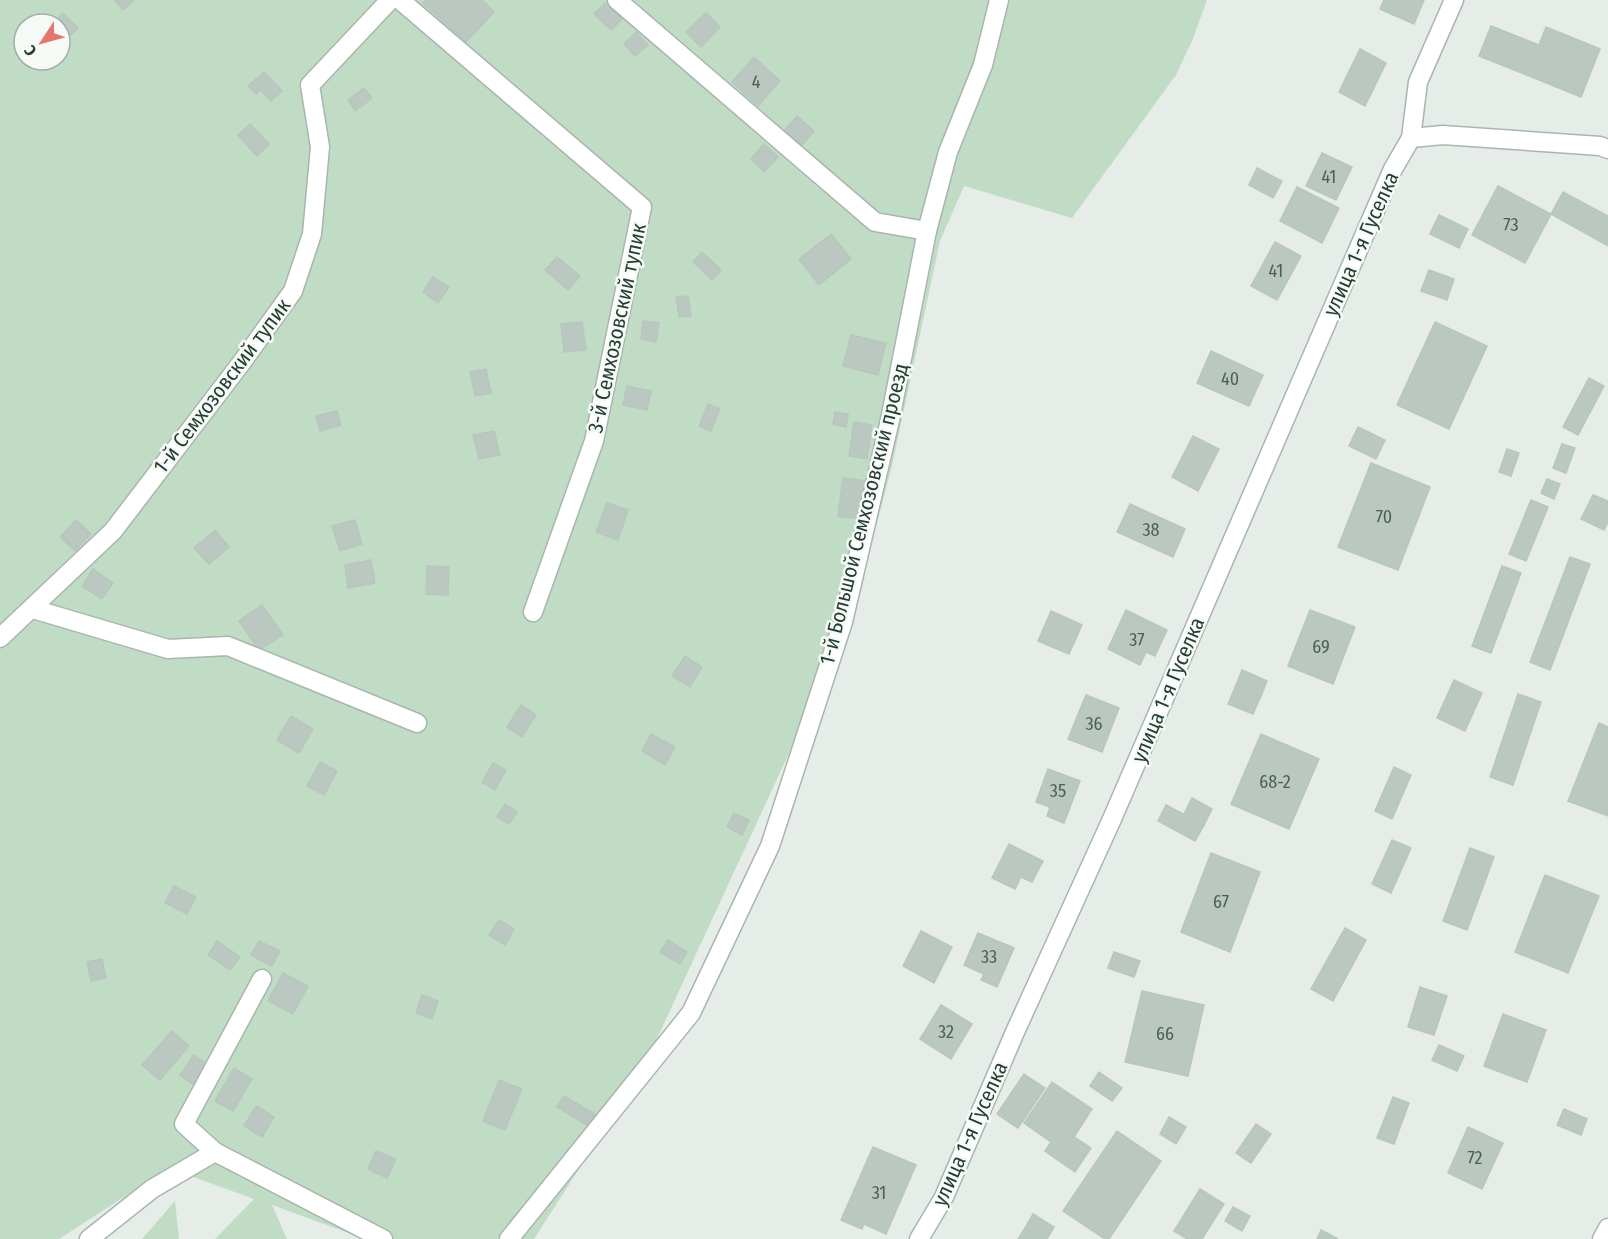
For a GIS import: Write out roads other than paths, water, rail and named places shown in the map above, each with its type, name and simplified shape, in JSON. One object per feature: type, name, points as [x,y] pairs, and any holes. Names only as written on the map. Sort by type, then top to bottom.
[{"type":"street","name":"1-й Семхозовский тупик","points":[[0,638],[113,531],[242,362],[293,291],[312,234],[320,147],[310,85],[390,0]]},
{"type":"street","name":"3-й Семхозовский тупик","points":[[400,0],[642,207],[594,441],[533,612]]},
{"type":"street","points":[[617,0],[875,222],[927,231]]},
{"type":"street","name":"1-й Большой Семхозовский проезд","points":[[509,1239],[691,1013],[770,846],[843,622],[890,420],[927,231],[948,152],[983,65],[999,0]]},
{"type":"street","name":"улица 1-я Гуселка","points":[[919,1239],[944,1197],[1015,1032],[1117,808],[1393,169],[1411,138],[1418,82],[1454,0]]},
{"type":"street","points":[[1411,138],[1443,135],[1600,146],[1608,149]]},
{"type":"street","points":[[33,609],[168,649],[228,646],[417,723]]},
{"type":"street","points":[[262,979],[184,1124],[215,1152],[383,1239]]},
{"type":"street","points":[[89,1239],[152,1189],[215,1152]]},
{"type":"street","points":[[1602,1239],[1608,1228]]}]
